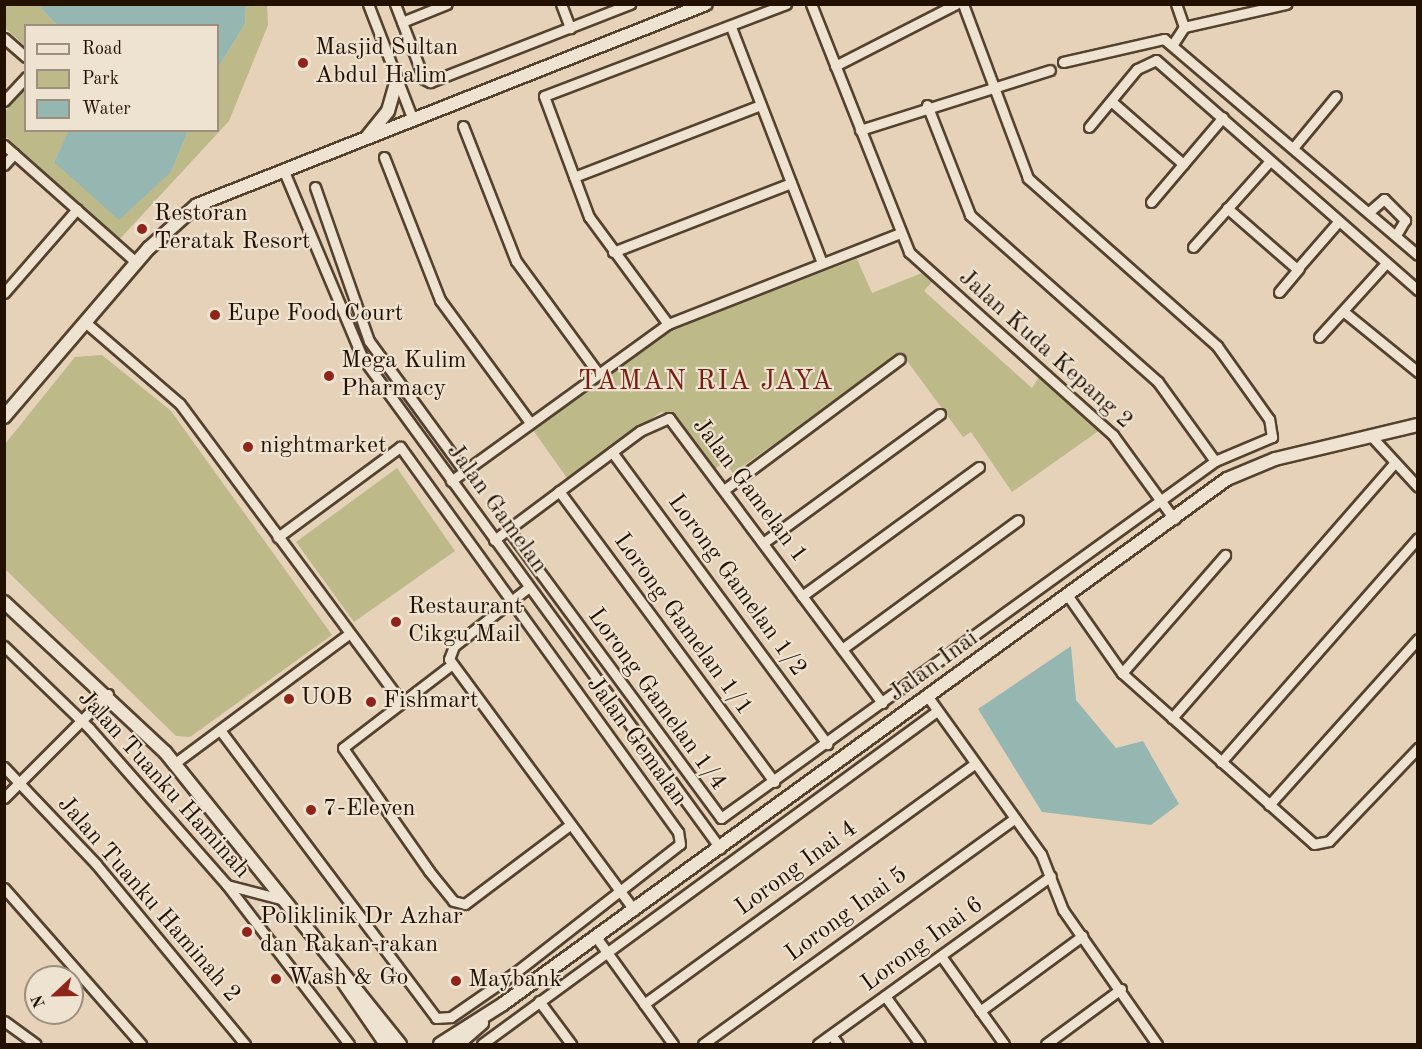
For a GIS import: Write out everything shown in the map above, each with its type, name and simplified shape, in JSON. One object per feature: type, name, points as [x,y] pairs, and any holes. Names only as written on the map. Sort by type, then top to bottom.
[{"type":"main road","points":[[4,417],[135,262],[197,205],[283,169],[706,4]]},
{"type":"main road","points":[[366,138],[388,111],[397,79]]},
{"type":"main road","name":"Jalan Inai","points":[[440,1044],[503,1004],[1174,519],[1248,468],[1418,425]]},
{"type":"main road","points":[[4,602],[108,694],[175,763],[338,971],[383,1038],[400,1044]]},
{"type":"main road","name":"Jalan Inai","points":[[458,1044],[503,1004]]},
{"type":"main road","points":[[383,1038],[408,1044]]},
{"type":"street","points":[[368,4],[413,120]]},
{"type":"street","points":[[395,4],[424,79],[430,82],[630,4]]},
{"type":"street","points":[[402,22],[447,4]]},
{"type":"street","points":[[561,4],[570,28]]},
{"type":"street","points":[[668,324],[589,217],[544,96],[786,4]]},
{"type":"street","name":"Jalan Kuda Kepang 2","points":[[811,4],[900,232],[913,256],[1113,435],[1174,519]]},
{"type":"street","points":[[835,66],[956,4]]},
{"type":"street","points":[[963,4],[992,87]]},
{"type":"street","points":[[1176,4],[1184,27]]},
{"type":"street","points":[[1173,44],[1184,27],[1286,4]]},
{"type":"street","points":[[730,27],[822,263]]},
{"type":"street","points":[[4,38],[24,55]]},
{"type":"street","points":[[1063,62],[1148,40],[1173,44],[1418,255]]},
{"type":"street","points":[[1089,127],[1137,69],[1156,60],[1418,290]]},
{"type":"street","points":[[860,130],[927,105],[1050,70]]},
{"type":"street","points":[[4,101],[24,79]]},
{"type":"street","name":"Lorong Gamelan 1/4","points":[[508,529],[713,813],[725,817],[1215,461],[1272,437],[1272,425],[1217,346],[1028,178],[992,87]]},
{"type":"street","points":[[1293,148],[1336,96]]},
{"type":"street","points":[[1111,101],[1183,164]]},
{"type":"street","points":[[574,177],[761,105]]},
{"type":"street","points":[[927,105],[970,215],[1158,382],[1215,461]]},
{"type":"street","points":[[1151,202],[1223,117]]},
{"type":"street","points":[[463,126],[516,261],[598,373]]},
{"type":"street","points":[[4,145],[135,262]]},
{"type":"street","points":[[4,165],[14,154]]},
{"type":"street","points":[[384,157],[440,300],[529,421]]},
{"type":"street","points":[[1193,247],[1270,160]]},
{"type":"street","name":"Jalan Gamelan","points":[[283,169],[353,343],[451,481],[720,848]]},
{"type":"street","points":[[613,252],[791,183]]},
{"type":"street","points":[[315,186],[369,341],[464,471]]},
{"type":"street","points":[[1369,212],[1384,199],[1405,220],[1396,235]]},
{"type":"street","points":[[1227,208],[1299,268]]},
{"type":"street","points":[[4,292],[78,209]]},
{"type":"street","points":[[1279,292],[1338,222]]},
{"type":"street","points":[[451,481],[529,421],[668,324],[900,232]]},
{"type":"street","points":[[1319,337],[1386,263]]},
{"type":"street","points":[[1343,311],[1418,372]]},
{"type":"street","points":[[85,322],[174,397],[401,702]]},
{"type":"street","points":[[724,490],[900,359]]},
{"type":"street","points":[[763,543],[940,414]]},
{"type":"street","name":"Jalan Gamelan 1","points":[[494,540],[654,421],[669,418],[882,703]]},
{"type":"street","points":[[1371,436],[1393,465],[1418,487]]},
{"type":"street","name":"Jalan Gemalan","points":[[220,730],[432,1017],[451,1017],[678,847],[680,837],[400,447],[278,537]]},
{"type":"street","name":"Lorong Gamelan 1/2","points":[[612,452],[827,744]]},
{"type":"street","points":[[1172,718],[1393,465]]},
{"type":"street","points":[[802,596],[980,467]]},
{"type":"street","name":"Lorong Gamelan 1/1","points":[[559,491],[774,782]]},
{"type":"street","points":[[842,649],[1018,520]]},
{"type":"street","points":[[1221,762],[1418,538]]},
{"type":"street","points":[[1122,674],[1225,555]]},
{"type":"street","points":[[529,587],[454,646],[451,665],[345,744],[344,752],[453,901],[469,901],[570,825]]},
{"type":"street","points":[[1068,596],[1122,674],[1269,805],[1321,845],[1418,748]]},
{"type":"street","points":[[175,763],[349,634]]},
{"type":"street","points":[[1269,805],[1418,639]]},
{"type":"street","name":"Jalan Tuanku Haminah","points":[[4,646],[82,721],[227,885],[349,1044]]},
{"type":"street","points":[[451,665],[634,910]]},
{"type":"street","points":[[4,798],[108,694]]},
{"type":"street","points":[[928,697],[1015,818],[1051,876],[1063,910],[1121,989],[1157,1044]]},
{"type":"street","points":[[482,1044],[606,951],[937,711]]},
{"type":"street","name":"Lorong Inai 4","points":[[644,1004],[974,764]]},
{"type":"street","name":"Jalan Tuanku Haminah 2","points":[[4,767],[20,782],[174,955],[245,1044]]},
{"type":"street","name":"Lorong Inai 5","points":[[703,1044],[1015,818]]},
{"type":"street","name":"Lorong Inai 6","points":[[818,1044],[1051,876]]},
{"type":"street","points":[[227,885],[281,899]]},
{"type":"street","points":[[4,888],[141,1044]]},
{"type":"street","points":[[980,1011],[1082,936]]},
{"type":"street","points":[[596,937],[673,1044]]},
{"type":"street","points":[[941,956],[1004,1044]]},
{"type":"street","points":[[1046,1044],[1121,989]]},
{"type":"street","points":[[885,996],[920,1044]]},
{"type":"street","points":[[539,1001],[571,1044]]},
{"type":"street","points":[[4,1021],[36,1044]]},
{"type":"street","points":[[831,1035],[838,1044]]},
{"type":"green space","points":[[5,4],[38,5],[56,24],[24,24],[24,45],[5,28]]},
{"type":"green space","points":[[246,5],[267,5],[268,25],[229,121],[219,132],[219,66],[245,24]]},
{"type":"green space","points":[[24,89],[24,132],[69,132],[54,162],[171,172],[188,132],[219,132],[118,241],[5,136],[5,112]]},
{"type":"green space","points":[[857,259],[872,293],[922,273],[932,282],[924,291],[1032,388],[1039,377],[1100,430],[1012,492],[971,432],[963,437],[902,354],[733,473],[724,462],[715,469],[675,416],[661,412],[567,478],[533,430],[676,327]]},
{"type":"green space","points":[[102,355],[171,411],[332,635],[190,737],[176,736],[5,569],[5,444],[75,357]]},
{"type":"green space","points":[[397,468],[455,551],[354,622],[296,542]]},
{"type":"water","points":[[38,5],[246,5],[245,24],[219,66],[219,24],[56,24]]},
{"type":"water","points":[[68,132],[188,132],[171,172],[119,220],[54,162]]},
{"type":"water","points":[[1071,646],[1076,700],[1116,748],[1143,741],[1179,804],[1151,825],[1042,812],[978,709]]},
{"type":"place","name":"Masjid Sultan Abdul Halim","points":[[303,63]]},
{"type":"place","name":"Restoran Teratak Resort","points":[[142,229]]},
{"type":"place","name":"Eupe Food Court","points":[[215,315]]},
{"type":"place","name":"Mega Kulim Pharmacy","points":[[329,376]]},
{"type":"place","name":"nightmarket","points":[[248,447]]},
{"type":"place","name":"Restaurant Cikgu Mail","points":[[396,622]]},
{"type":"place","name":"UOB","points":[[289,699]]},
{"type":"place","name":"Fishmart","points":[[371,702]]},
{"type":"place","name":"7-Eleven","points":[[311,810]]},
{"type":"place","name":"Poliklinik Dr Azhar dan Rakan-rakan","points":[[247,932]]},
{"type":"place","name":"Wash & Go","points":[[276,979]]},
{"type":"place","name":"Maybank","points":[[456,981]]},
{"type":"district","name":"TAMAN RIA JAYA","points":[[706,382]]}]
